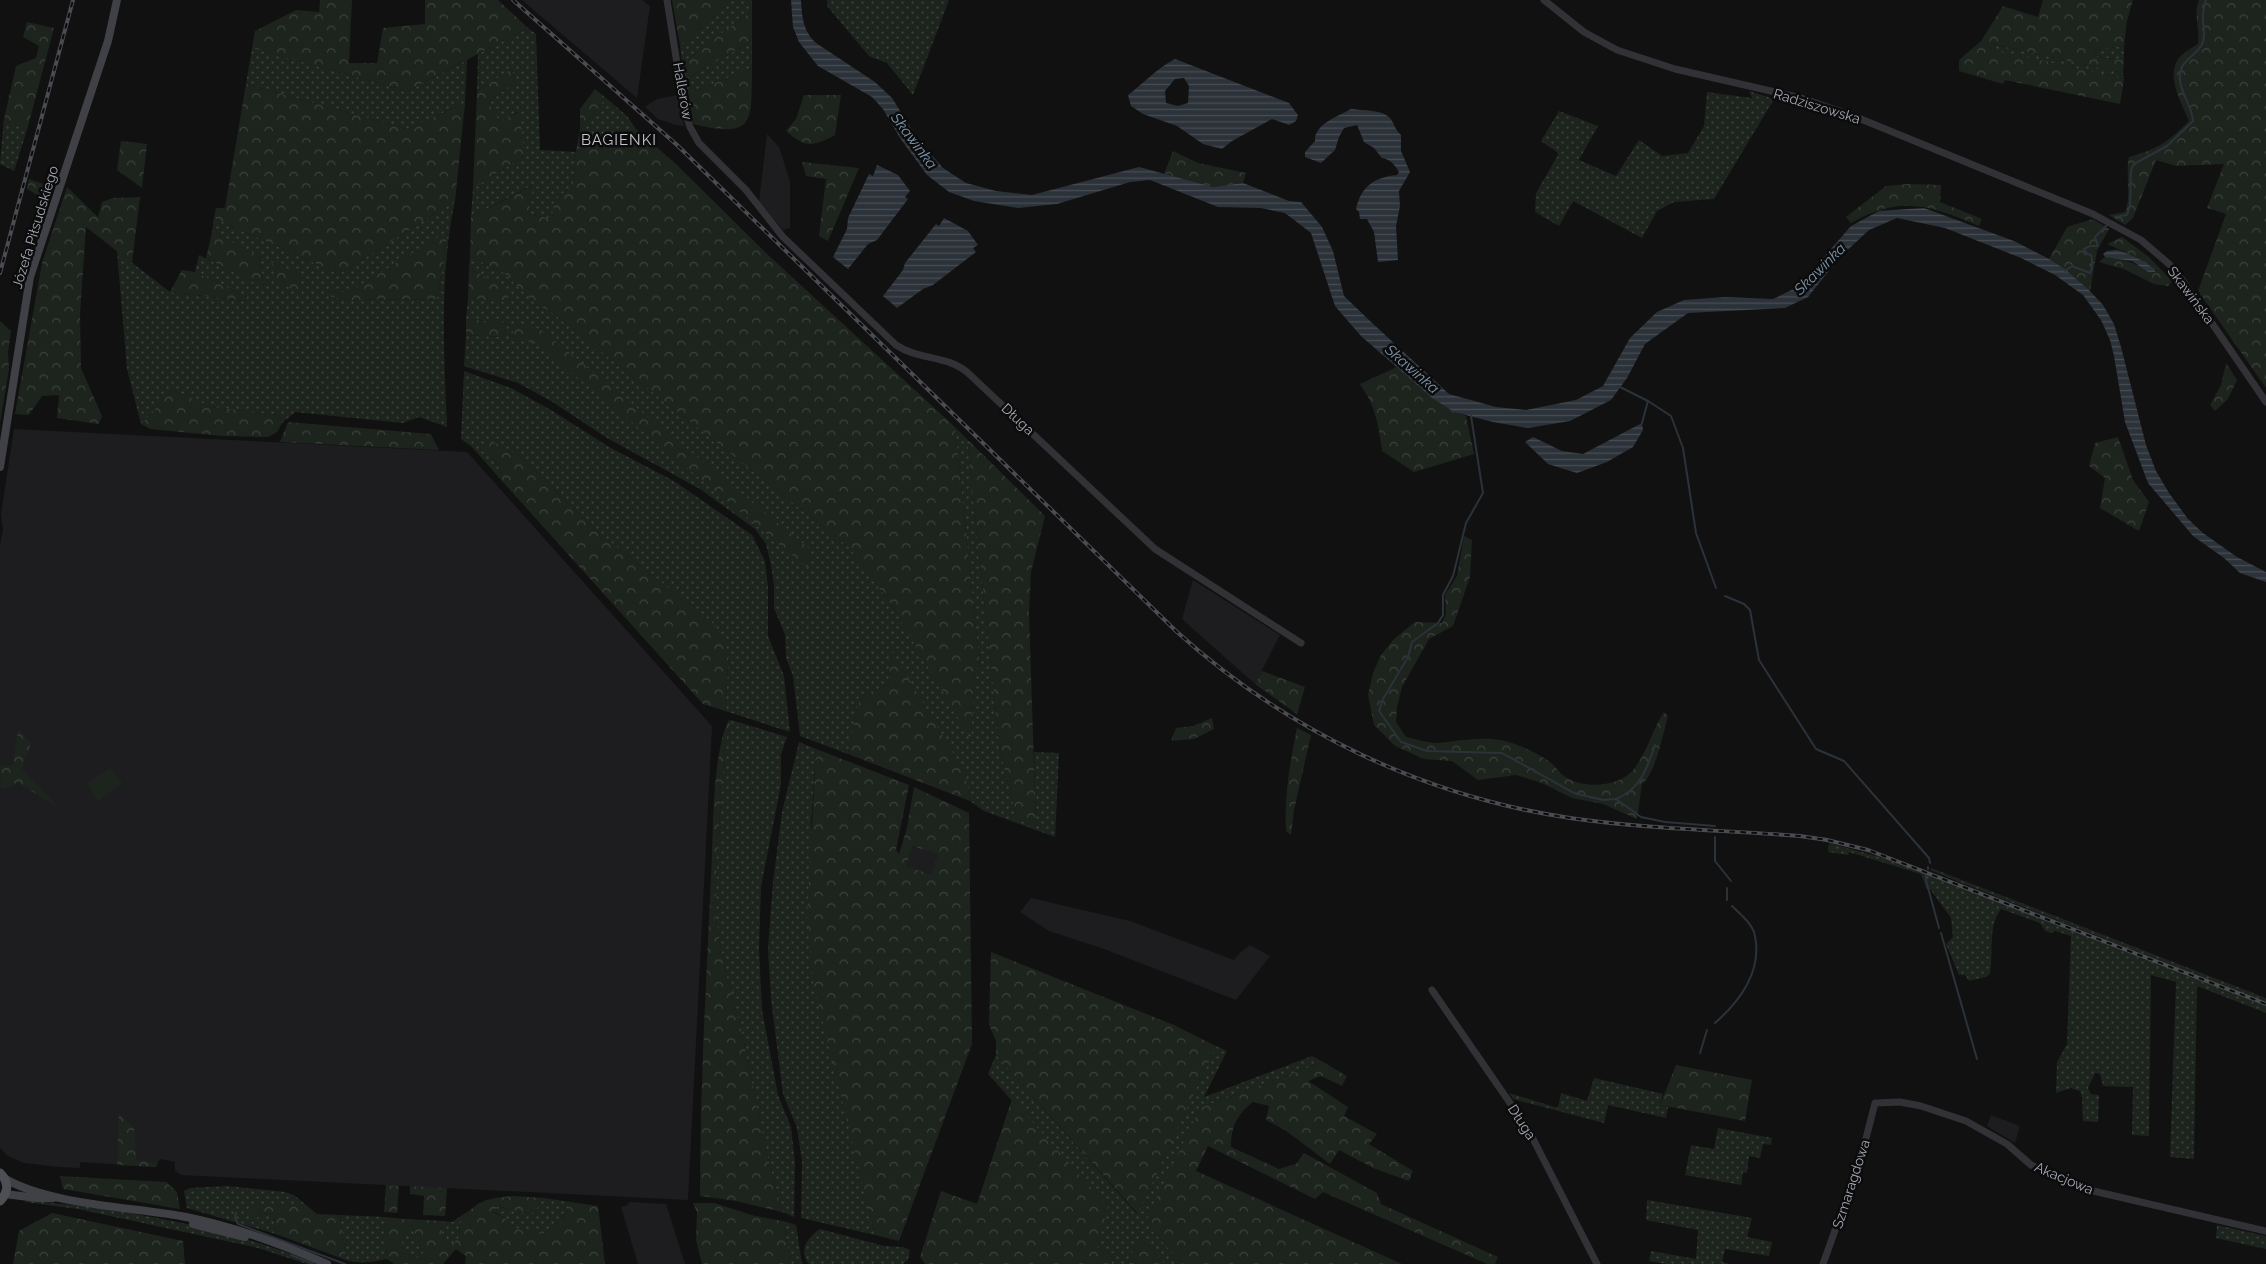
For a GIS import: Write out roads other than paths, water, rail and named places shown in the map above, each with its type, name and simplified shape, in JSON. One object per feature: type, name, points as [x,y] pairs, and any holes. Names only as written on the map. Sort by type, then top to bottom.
[{"type":"main road","name":"Józefa Piłsudskiego","points":[[0,467],[30,277],[108,41],[117,0]]},
{"type":"main road","points":[[2,1175],[7,1188],[3,1198],[60,1197]]},
{"type":"main road","points":[[2,1175],[23,1187],[60,1197],[225,1226],[327,1264]]},
{"type":"street","name":"Hallerów","points":[[667,0],[684,108],[690,127],[707,153],[746,190]]},
{"type":"street","name":"Radziszowska","points":[[1544,0],[1584,32],[1617,50],[1691,73],[1801,98],[1834,108],[2093,214]]},
{"type":"street","name":"Długa","points":[[746,190],[783,237],[896,345],[915,354],[947,360],[961,367],[1098,493],[1155,549],[1301,643]]},
{"type":"street","name":"Skawińska","points":[[2093,214],[2141,240],[2169,264],[2183,281],[2266,402]]},
{"type":"street","name":"Długa","points":[[1432,990],[1528,1130],[1597,1264]]},
{"type":"street","name":"Akacjowa","points":[[1875,1103],[1900,1102],[1921,1106],[1960,1119],[2000,1139],[2031,1165],[2083,1188],[2266,1231]]},
{"type":"street","name":"Szmaragdowa","points":[[1823,1264],[1861,1158],[1875,1103]]},
{"type":"water","name":"Skawinka","points":[[791,0],[801,0],[806,29],[816,43],[875,82],[892,98],[919,141],[943,168],[966,183],[996,191],[1032,195],[1139,167],[1213,187],[1243,183],[1289,201],[1301,202],[1322,227],[1333,251],[1344,296],[1449,394],[1496,407],[1526,410],[1576,400],[1603,386],[1630,338],[1657,312],[1684,300],[1725,297],[1773,299],[1798,287],[1851,226],[1879,211],[1924,208],[2014,241],[2066,270],[2103,305],[2114,324],[2146,445],[2156,471],[2188,519],[2203,533],[2237,557],[2266,572],[2266,582],[2240,573],[2224,558],[2193,536],[2148,483],[2125,422],[2110,340],[2101,320],[2083,295],[2055,275],[2021,258],[1945,228],[1897,218],[1869,230],[1839,258],[1808,297],[1785,308],[1688,313],[1645,344],[1627,378],[1611,400],[1570,421],[1528,428],[1493,422],[1454,412],[1432,398],[1361,336],[1335,306],[1311,233],[1285,213],[1261,208],[1218,207],[1150,180],[1130,182],[1057,204],[1018,208],[974,201],[949,192],[927,175],[900,138],[883,109],[872,97],[818,66],[799,42],[793,27]]},
{"type":"water","points":[[1175,59],[1289,103],[1298,115],[1296,121],[1289,125],[1272,119],[1232,141],[1222,149],[1203,144],[1177,126],[1143,114],[1131,106],[1128,95]],"holes":[[[1184,78],[1189,86],[1188,103],[1178,106],[1166,103],[1165,91],[1175,79]]]},
{"type":"water","points":[[1351,109],[1386,115],[1401,135],[1401,151],[1410,172],[1399,191],[1400,206],[1396,226],[1398,260],[1378,262],[1374,232],[1367,219],[1360,219],[1359,212],[1356,209],[1361,194],[1370,184],[1382,178],[1397,175],[1399,172],[1394,165],[1382,158],[1374,148],[1364,142],[1357,125],[1344,128],[1335,150],[1321,163],[1305,157],[1305,152],[1315,141],[1316,135],[1323,125]]},
{"type":"water","points":[[877,165],[898,175],[910,191],[905,197],[908,199],[877,240],[868,244],[848,269],[833,257],[847,229],[848,218],[869,174],[873,176]]},
{"type":"water","points":[[944,218],[968,231],[978,245],[973,248],[976,252],[933,285],[923,289],[897,308],[883,296],[903,270],[905,263],[936,224],[939,226]]},
{"type":"water","points":[[2117,250],[2155,269],[2155,272],[2148,272],[2132,261],[2105,257],[2103,254],[2107,251]]},
{"type":"water","points":[[1642,423],[1643,430],[1633,447],[1607,462],[1577,473],[1548,464],[1525,442],[1533,437],[1562,451],[1583,454]]},
{"type":"waterway","points":[[2115,217],[2127,215],[2130,206],[2131,170],[2134,164],[2167,146],[2193,121],[2181,86],[2180,74],[2183,65],[2203,42],[2203,13],[2206,0]]},
{"type":"waterway","points":[[2065,271],[2072,266],[2090,273],[2092,258],[2084,249],[2090,246],[2098,246],[2095,237],[2108,224]]},
{"type":"waterway","points":[[1618,386],[1648,401],[1671,416],[1683,448],[1696,533],[1716,588]]},
{"type":"waterway","points":[[1642,423],[1648,401]]},
{"type":"waterway","points":[[1471,416],[1483,493],[1466,523],[1453,576],[1443,595],[1443,615],[1438,623],[1412,642],[1408,657],[1383,699],[1379,711],[1401,742],[1427,751],[1502,753],[1574,793],[1603,800],[1616,799],[1641,817],[1665,822],[1715,826]]},
{"type":"waterway","points":[[1725,596],[1744,604],[1750,610],[1759,660],[1816,749],[1844,761],[1929,858],[1930,863]]},
{"type":"waterway","points":[[1616,799],[1637,784],[1642,777],[1655,745]]},
{"type":"waterway","points":[[1715,837],[1715,861],[1731,881]]},
{"type":"waterway","points":[[1926,873],[1926,880],[1939,928]]},
{"type":"waterway","points":[[1727,888],[1727,900]]},
{"type":"waterway","points":[[1715,1023],[1740,995],[1752,973],[1755,961],[1755,936],[1752,927],[1732,906]]},
{"type":"waterway","points":[[1941,933],[1977,1059]]},
{"type":"waterway","points":[[1700,1053],[1707,1030]]},
{"type":"waterway","points":[[236,1213],[235,1218],[238,1224],[345,1264]]},
{"type":"waterway","points":[[291,1255],[314,1264]]},
{"type":"railway","points":[[0,273],[73,0]]},
{"type":"railway","points":[[513,0],[677,145],[1177,632],[1219,668],[1264,700],[1311,729],[1360,754],[1410,776],[1462,794],[1515,808],[1570,818],[1627,825],[1800,836],[1827,840],[1868,850],[2266,1004]]},
{"type":"district","name":"BAGIENKI","points":[[619,140]]}]
